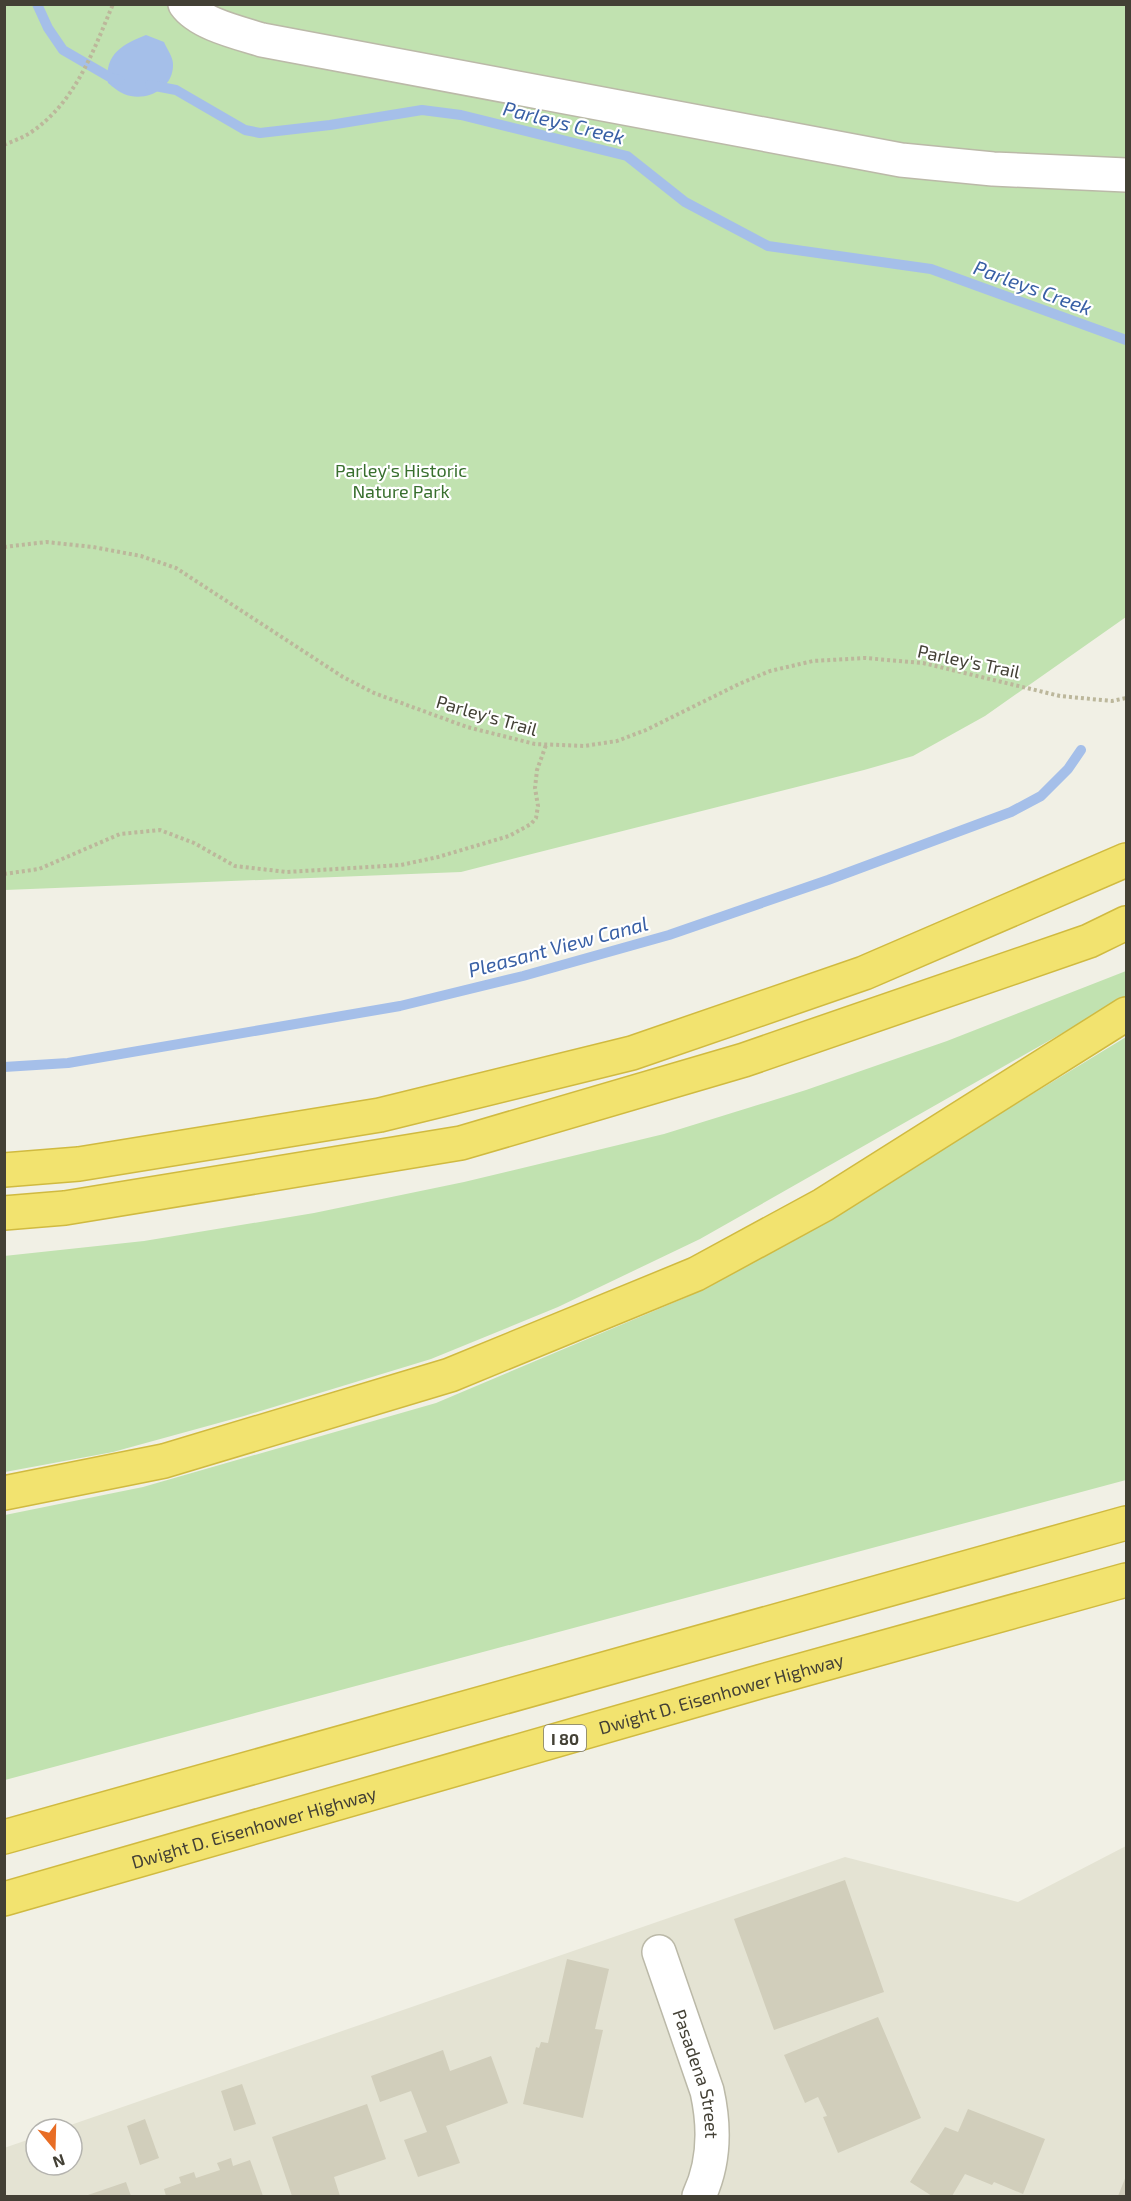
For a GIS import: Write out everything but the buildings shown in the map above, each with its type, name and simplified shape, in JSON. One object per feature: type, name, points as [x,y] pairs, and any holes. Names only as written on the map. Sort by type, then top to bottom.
[{"type":"highway","points":[[4,1170],[79,1164],[380,1115],[632,1053],[864,973],[1126,860]]},
{"type":"highway","points":[[4,1213],[65,1208],[461,1143],[744,1060],[1089,941],[1126,922]]},
{"type":"highway","points":[[4,1493],[164,1461],[450,1375],[696,1274],[823,1205],[1126,1014]]},
{"type":"highway","points":[[4,1837],[1126,1523]]},
{"type":"highway","name":"Dwight D. Eisenhower Highway","points":[[4,1899],[770,1679],[1126,1580]]},
{"type":"street","points":[[184,4],[188,9],[212,23],[262,40],[889,158],[993,169],[1126,175]]},
{"type":"street","name":"Pasadena Street","points":[[659,1952],[707,2091],[712,2113],[714,2135],[710,2161],[699,2196]]},
{"type":"path","points":[[4,146],[30,133],[56,110],[78,83],[113,4]]},
{"type":"path","name":"Parley's Trail","points":[[4,547],[45,542],[93,547],[141,556],[176,568],[344,677],[374,693],[467,727],[546,745],[584,746],[617,741],[646,730],[770,671],[813,662],[865,658],[923,663],[1060,696],[1112,701],[1126,698]]},
{"type":"path","points":[[4,874],[39,869],[120,834],[160,830],[194,843],[235,866],[287,872],[401,865],[438,857],[509,836],[531,824],[536,818],[538,806],[535,788],[537,770],[546,745]]},
{"type":"shaded area","points":[[1126,1846],[1126,2196],[5,2196],[4,2148],[24,2141],[24,2177],[84,2177],[84,2120],[845,1857],[1018,1902]]},
{"type":"green space","name":"Parley's Historic Nature Park","points":[[4,5],[1126,5],[1126,617],[985,716],[913,756],[461,872],[5,890]]},
{"type":"green space","points":[[1126,971],[1126,997],[700,1239],[558,1307],[431,1359],[244,1416],[113,1452],[5,1472],[4,1256],[144,1241],[314,1213],[464,1182],[664,1134],[806,1090],[947,1041]]},
{"type":"green space","points":[[1126,1037],[1126,1480],[5,1780],[5,1515],[143,1487],[436,1403],[687,1297],[816,1226]]},
{"type":"water","points":[[146,35],[164,42],[173,61],[172,73],[169,80],[157,92],[141,97],[124,94],[108,83],[109,65],[112,57],[123,46]]},
{"type":"waterway","name":"Parleys Creek","points":[[37,4],[48,28],[63,50],[113,79],[120,80]]},
{"type":"waterway","name":"Parleys Creek","points":[[150,85],[176,90],[245,130],[260,133],[330,125],[422,110],[461,115],[627,156],[685,202],[768,246],[931,269],[1126,340]]},
{"type":"waterway","name":"Pleasant View Canal","points":[[4,1067],[68,1063],[400,1006],[523,976],[669,935],[828,880],[1011,812],[1041,796],[1068,769],[1081,750]]}]
